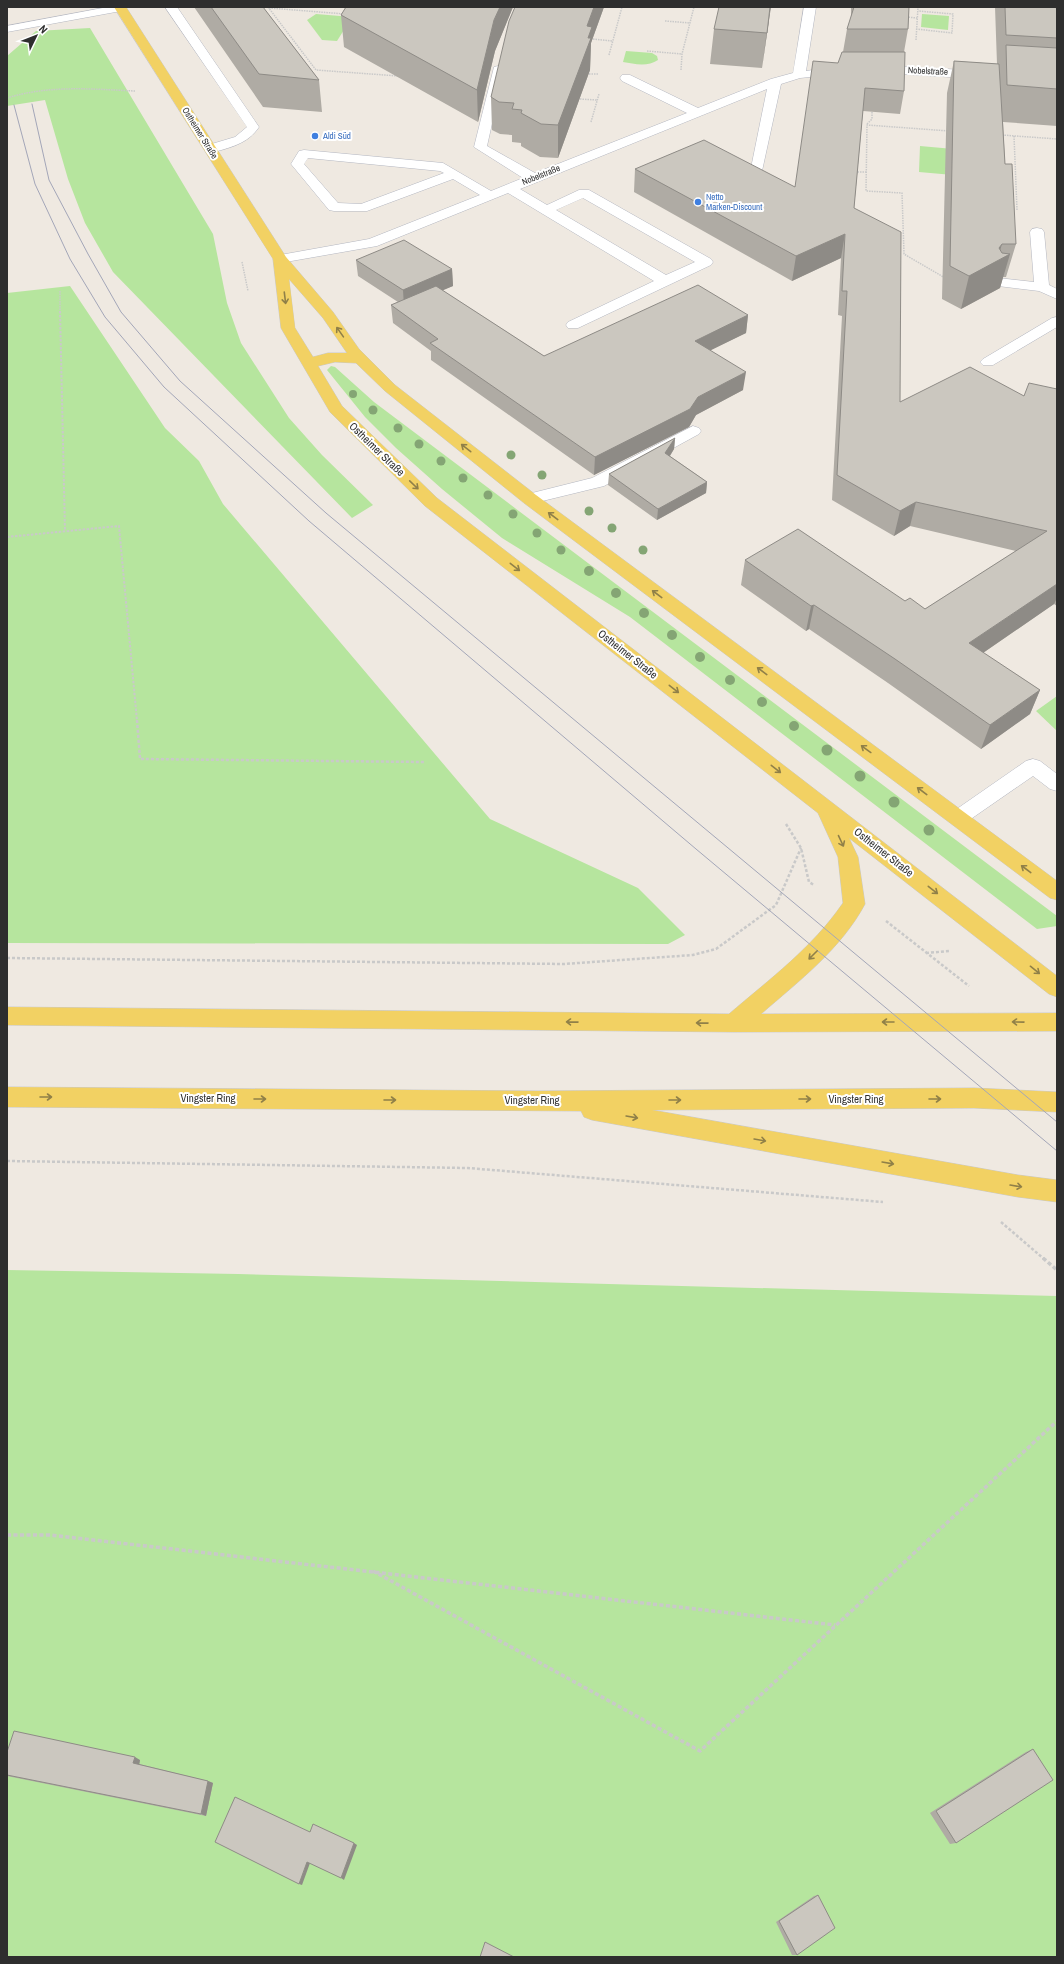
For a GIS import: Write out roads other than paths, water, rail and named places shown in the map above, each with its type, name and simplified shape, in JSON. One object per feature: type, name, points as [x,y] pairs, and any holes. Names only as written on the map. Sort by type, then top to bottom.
[{"type":"main road","name":"Ostheimer Straße","points":[[121,7],[280,259],[328,315],[362,359],[390,388],[530,499],[1057,892]]},
{"type":"main road","name":"Ostheimer Straße","points":[[280,259],[288,328],[336,409],[431,502],[825,806],[1057,988]]},
{"type":"main road","points":[[310,365],[318,359],[327,357],[362,359]]},
{"type":"main road","points":[[734,1023],[805,963],[834,933],[854,904],[848,857],[825,806]]},
{"type":"main road","points":[[7,1016],[734,1023],[1057,1022]]},
{"type":"main road","name":"Vingster Ring","points":[[7,1097],[538,1101],[974,1098],[1057,1102]]},
{"type":"main road","points":[[538,1101],[1018,1186],[1057,1191]]},
{"type":"street","points":[[7,29],[121,7]]},
{"type":"street","points":[[171,7],[253,127],[248,134],[236,142],[210,149]]},
{"type":"street","points":[[799,75],[810,7]]},
{"type":"street","points":[[501,58],[480,147],[533,178]]},
{"type":"street","name":"Nobelstraße","points":[[280,259],[372,243],[775,82],[799,75],[849,68]]},
{"type":"street","name":"Nobelstraße","points":[[864,69],[993,75]]},
{"type":"street","points":[[626,78],[698,113]]},
{"type":"street","points":[[757,168],[775,82]]},
{"type":"street","points":[[454,174],[362,208],[334,207],[297,164],[304,154],[443,167],[490,196]]},
{"type":"street","points":[[509,188],[665,281]]},
{"type":"street","points":[[546,210],[584,193],[706,262],[573,324]]},
{"type":"street","points":[[1036,232],[1042,287]]},
{"type":"street","points":[[998,282],[1042,287],[1057,295]]},
{"type":"street","points":[[988,362],[1057,321]]},
{"type":"street","points":[[530,499],[579,488],[598,482],[693,431]]},
{"type":"street","points":[[958,818],[1033,766],[1057,784]]},
{"type":"tram line","points":[[32,104],[49,180],[88,254],[121,312],[180,381],[326,513],[1057,1122]]},
{"type":"tram line","points":[[14,105],[35,184],[70,259],[105,317],[164,387],[309,521],[696,849],[1057,1151]]},
{"type":"place","name":"Aldi Süd","points":[[315,136]]},
{"type":"place","name":"Netto Marken-Discount","points":[[698,202]]}]
